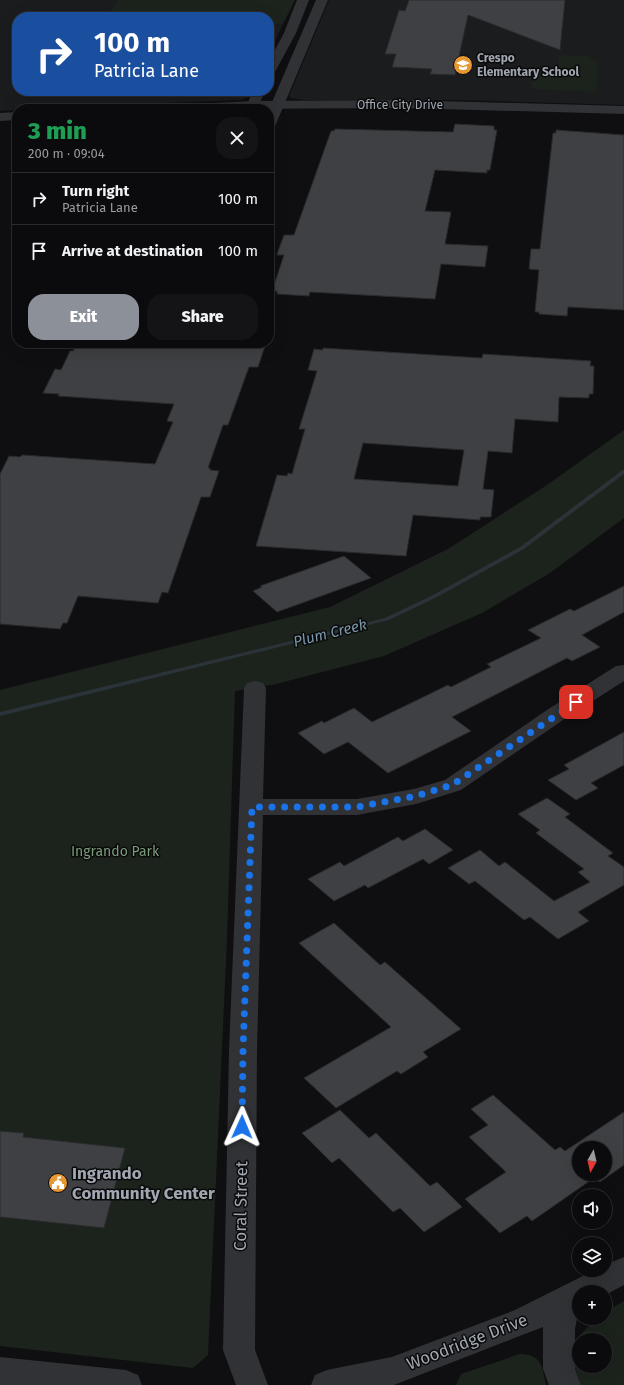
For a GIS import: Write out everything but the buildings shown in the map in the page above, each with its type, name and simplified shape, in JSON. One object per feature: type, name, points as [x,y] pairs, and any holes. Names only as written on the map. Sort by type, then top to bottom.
[{"type":"street","points":[[274,63],[290,33],[303,0]]},
{"type":"street","points":[[274,112],[322,0]]},
{"type":"street","name":"Office City Drive","points":[[274,105],[424,104],[624,110]]},
{"type":"street","points":[[0,117],[12,116]]},
{"type":"street","points":[[252,807],[357,807],[416,796],[452,785],[549,719],[624,671]]},
{"type":"street","name":"Coral Street","points":[[252,1385],[239,1350],[243,1050],[255,688]]},
{"type":"street","name":"Woodridge Drive","points":[[595,1285],[624,1270]]},
{"type":"street","name":"Woodridge Drive","points":[[327,1385],[393,1371],[526,1320],[572,1297]]},
{"type":"street","points":[[565,1385],[558,1369],[559,1329],[572,1300]]},
{"type":"street","points":[[0,1371],[126,1385]]},
{"type":"shaded area","points":[[0,0],[117,0],[109,12],[12,12],[12,96],[250,96],[241,100],[141,104],[12,104],[12,110],[0,111]]},
{"type":"shaded area","name":"Crespo Elementary School","points":[[329,0],[624,0],[624,105],[460,100],[305,100],[291,98],[289,96]]},
{"type":"shaded area","points":[[274,24],[283,24],[274,43]]},
{"type":"green space","points":[[117,0],[295,0],[283,24],[274,24],[274,12],[109,12]]},
{"type":"green space","points":[[559,55],[588,56],[598,62],[597,92],[531,89],[533,71],[550,67],[558,67]]},
{"type":"green space","name":"Ingrando Park","points":[[624,430],[624,518],[550,573],[482,613],[384,656],[276,684],[235,691],[227,938],[208,1355],[193,1368],[0,1346],[0,690],[330,607],[448,549],[547,485]]},
{"type":"green space","points":[[624,1301],[624,1385],[581,1385],[577,1373],[612,1373],[612,1333],[582,1333],[590,1325],[612,1325],[612,1308]]},
{"type":"green space","points":[[520,1354],[537,1359],[542,1367],[546,1385],[456,1385],[461,1374]]},
{"type":"waterway","name":"Plum Creek","points":[[0,714],[387,619],[435,596],[522,548],[624,471]]},
{"type":"place","name":"Crespo Elementary School","points":[[463,65]]},
{"type":"place","name":"Ingrando Community Center","points":[[58,1183]]},
{"type":"route","points":[[242,1127],[243,1050],[252,807],[357,807],[416,796],[452,785],[576,702]]}]
